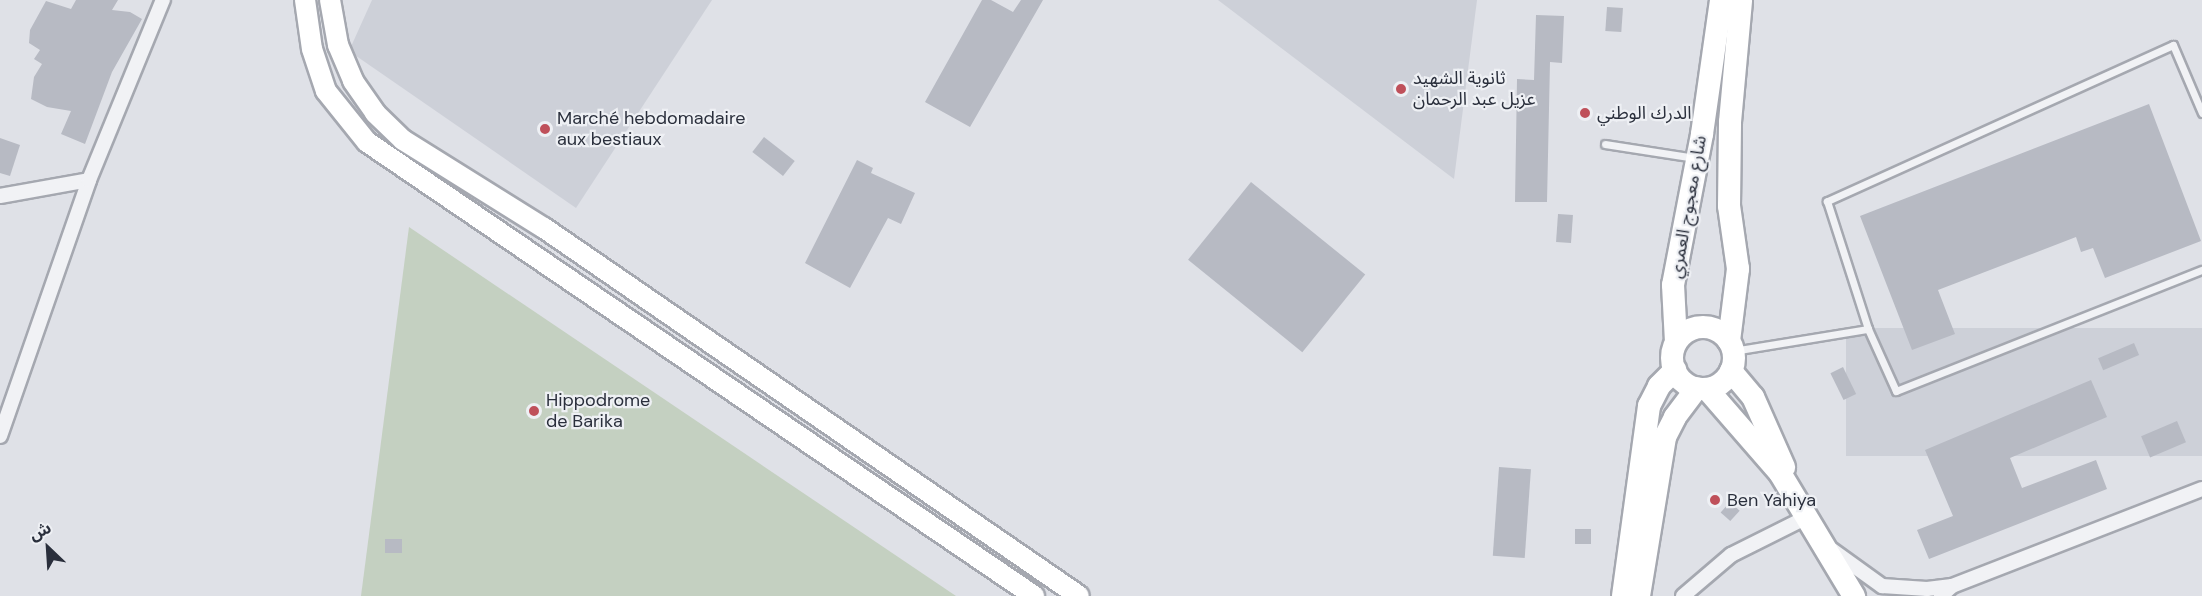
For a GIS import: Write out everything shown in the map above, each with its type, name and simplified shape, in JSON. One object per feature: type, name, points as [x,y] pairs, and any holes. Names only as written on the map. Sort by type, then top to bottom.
[{"type":"main road","name":"شارع معجوج العمري","points":[[1676,342],[1673,285],[1698,158],[1721,0]]},
{"type":"main road","name":"شارع معجوج العمري","points":[[1731,354],[1738,269],[1729,206],[1730,122],[1741,0]]},
{"type":"main road","points":[[1731,354],[1725,380],[1702,388],[1688,385],[1675,370],[1672,361],[1676,342],[1692,329],[1702,327],[1722,333],[1807,517]]},
{"type":"main road","points":[[1636,595],[1649,406],[1659,386],[1675,370]]},
{"type":"main road","points":[[1636,595],[1665,437],[1702,388]]},
{"type":"main road","points":[[1702,388],[1780,473],[1827,547],[1854,596]]},
{"type":"street","points":[[0,435],[89,180],[163,0]]},
{"type":"street","points":[[305,0],[312,50],[327,90],[367,142],[1034,596]]},
{"type":"street","points":[[330,0],[338,45],[353,81],[375,113],[403,140],[544,228],[1079,596]]},
{"type":"street","points":[[0,196],[89,180]]},
{"type":"street","points":[[1827,547],[1882,586],[1927,589],[1952,586],[2202,489]]},
{"type":"street","points":[[1683,596],[1731,555],[1807,517]]},
{"type":"street","points":[[1941,596],[1952,586]]},
{"type":"lane","points":[[2202,113],[2173,45],[1827,201],[1868,329],[1896,391],[2202,270]]},
{"type":"lane","points":[[1605,144],[1698,158]]},
{"type":"lane","points":[[1731,354],[1868,329]]},
{"type":"shaded area","name":"Marché hebdomadaire aux bestiaux","points":[[372,0],[712,0],[576,208],[349,51]]},
{"type":"shaded area","name":"ثانوية الشهيد عزيل عبد الرحمان","points":[[1218,0],[1477,0],[1454,179]]},
{"type":"shaded area","points":[[1846,328],[2202,328],[2202,456],[1846,456]]},
{"type":"green space","name":"Hippodrome de Barika","points":[[409,227],[956,596],[361,596]]},
{"type":"building","points":[[76,0],[118,0],[112,10],[130,12],[142,19],[112,72],[85,144],[61,134],[71,111],[47,107],[31,99],[34,77],[42,64],[34,59],[40,50],[29,43],[30,30],[46,1],[71,9]]},
{"type":"building","points":[[982,0],[991,0],[1013,12],[1021,0],[1043,0],[970,127],[925,102]]},
{"type":"building","points":[[1607,7],[1623,8],[1621,32],[1605,31]]},
{"type":"building","points":[[1536,15],[1564,16],[1562,63],[1550,62],[1547,202],[1515,202],[1517,79],[1534,80]]},
{"type":"building","points":[[2149,104],[2201,241],[2105,278],[2093,248],[2081,252],[2076,237],[1938,290],[1955,334],[1912,350],[1860,216]]},
{"type":"building","points":[[764,137],[795,161],[783,176],[752,152]]},
{"type":"building","points":[[0,138],[20,145],[10,176],[0,173]]},
{"type":"building","points":[[857,160],[873,168],[871,173],[915,193],[901,224],[888,218],[850,288],[805,263]]},
{"type":"building","points":[[1251,182],[1365,275],[1302,352],[1188,260]]},
{"type":"building","points":[[1558,214],[1573,215],[1571,243],[1556,242]]},
{"type":"building","points":[[2134,343],[2139,355],[2103,370],[2098,358]]},
{"type":"building","points":[[1843,367],[1856,394],[1844,400],[1830,373]]},
{"type":"building","points":[[2091,380],[2107,417],[2010,458],[2022,488],[2096,460],[2107,489],[1929,559],[1917,530],[1953,516],[1925,450]]},
{"type":"building","points":[[2177,421],[2186,442],[2150,457],[2141,436]]},
{"type":"building","points":[[1499,467],[1531,469],[1525,558],[1493,556]]},
{"type":"building","points":[[1730,502],[1740,511],[1730,521],[1721,512]]},
{"type":"building","points":[[1575,529],[1591,529],[1591,544],[1575,544]]},
{"type":"building","points":[[385,539],[402,539],[402,553],[385,553]]},
{"type":"place","name":"ثانوية الشهيد عزيل عبد الرحمان","points":[[1401,89]]},
{"type":"place","name":"الدرك الوطني","points":[[1585,113]]},
{"type":"place","name":"Marché hebdomadaire aux bestiaux","points":[[545,129]]},
{"type":"place","name":"Hippodrome de Barika","points":[[534,411]]},
{"type":"place","name":"Ben Yahiya","points":[[1715,500]]}]
